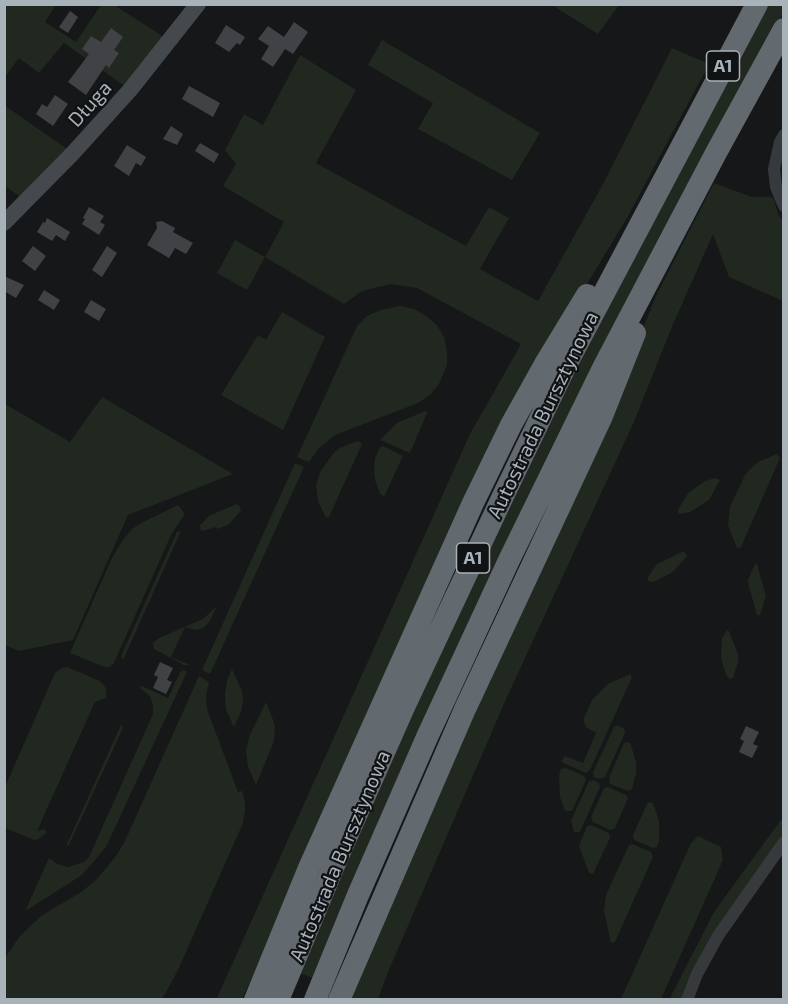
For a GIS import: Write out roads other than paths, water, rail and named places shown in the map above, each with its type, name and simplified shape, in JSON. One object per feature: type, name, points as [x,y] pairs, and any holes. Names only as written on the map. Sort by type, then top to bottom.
[{"type":"highway","name":"Autostrada Bursztynowa","points":[[278,999],[338,856],[466,572],[568,361],[757,4]]},
{"type":"highway","name":"Autostrada Bursztynowa","points":[[315,999],[428,735],[506,568],[604,366],[783,29]]},
{"type":"highway","points":[[255,999],[309,868],[511,424],[545,364],[690,128]]},
{"type":"highway","points":[[339,999],[465,709],[588,446],[642,315],[717,151]]},
{"type":"street","name":"Długa","points":[[4,223],[73,153],[130,90],[198,4]]},
{"type":"street","points":[[783,135],[774,169],[776,187],[783,206]]},
{"type":"street","points":[[687,999],[718,936],[783,842]]}]
